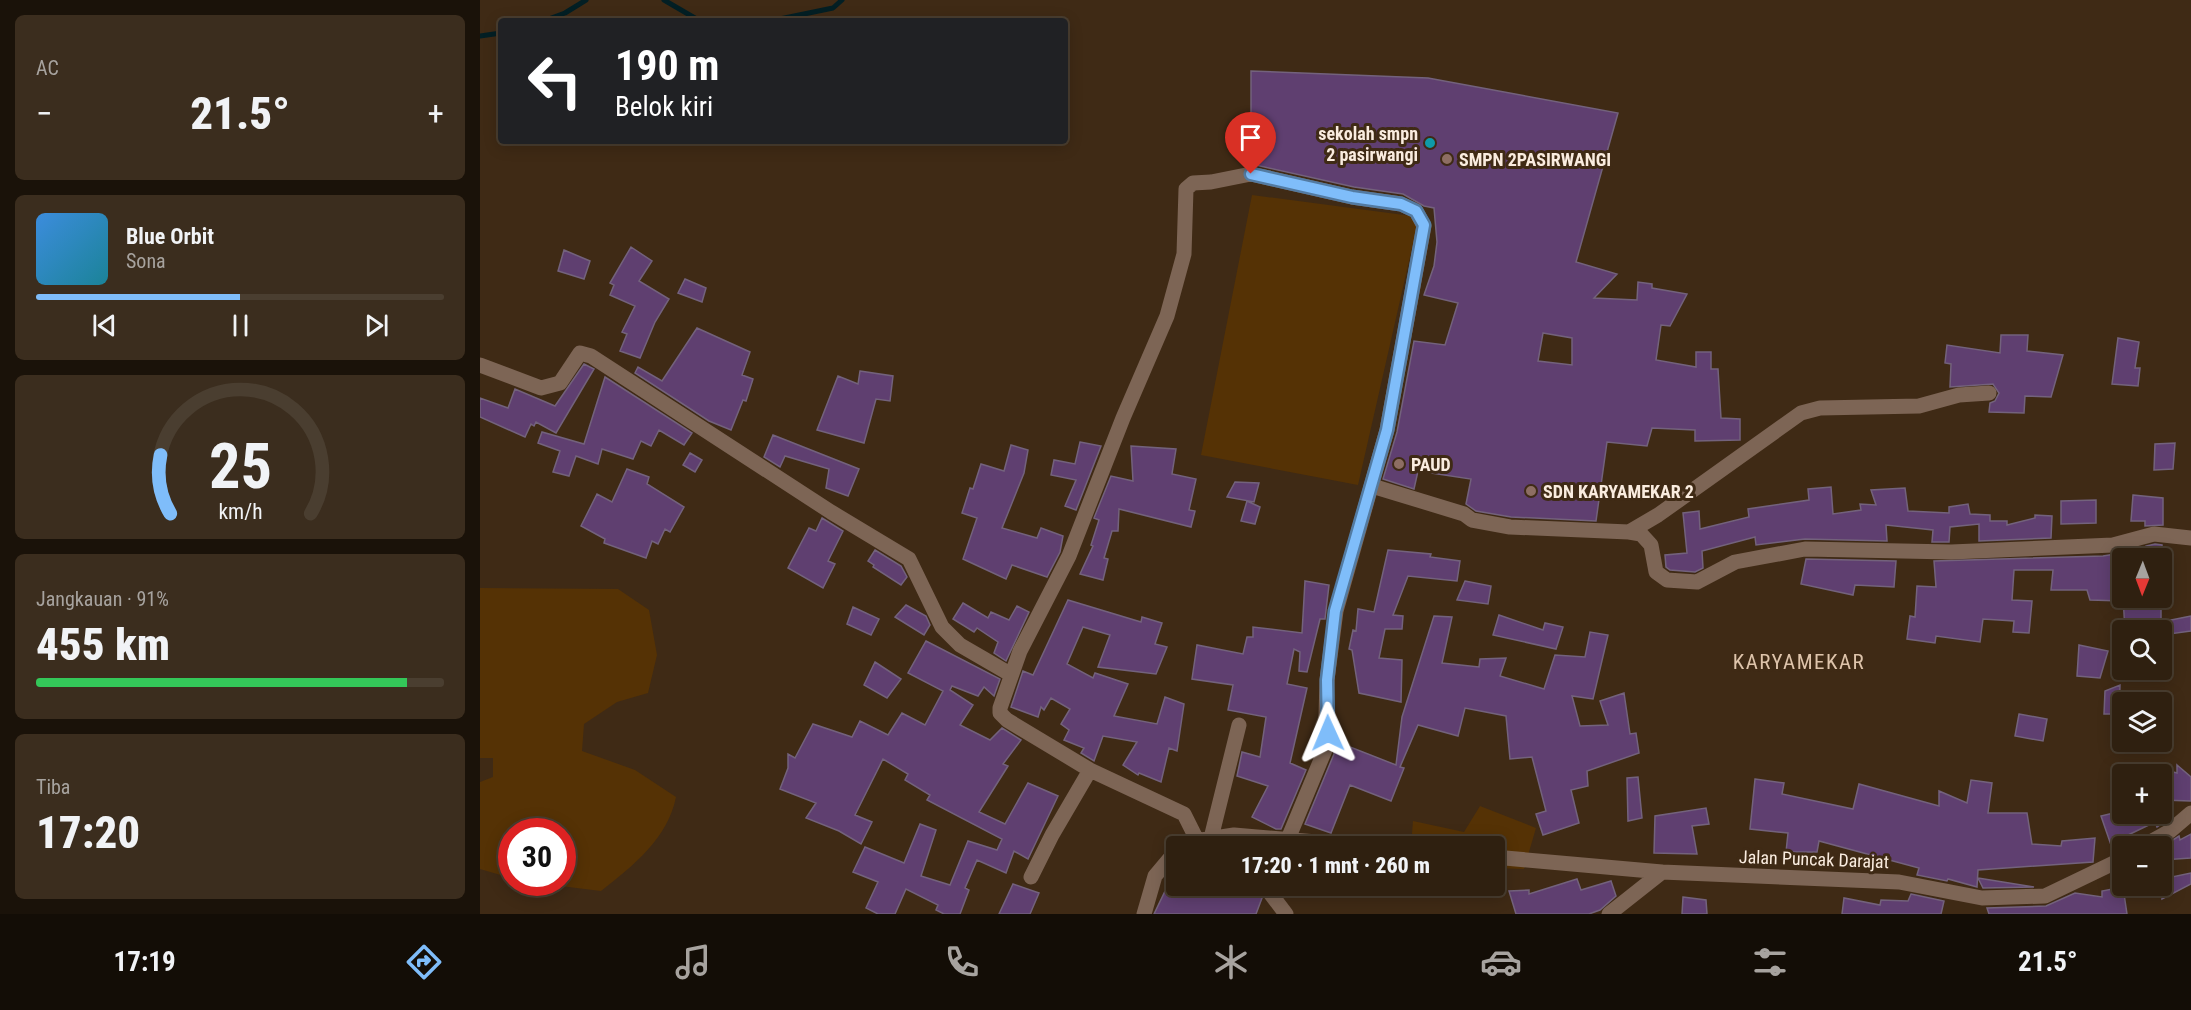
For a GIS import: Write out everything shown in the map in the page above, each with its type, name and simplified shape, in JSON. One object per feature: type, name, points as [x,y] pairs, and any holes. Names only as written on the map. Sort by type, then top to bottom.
[{"type":"street","points":[[1204,836],[1184,814],[1090,770],[1004,718],[1000,708],[1010,674],[1069,556],[1123,418],[1167,316],[1184,254],[1186,189],[1193,183],[1251,174],[1352,197],[1401,204],[1416,211],[1424,225],[1387,430],[1334,620],[1327,680],[1325,750],[1289,836]]},
{"type":"street","points":[[480,365],[541,388],[560,383],[580,353],[591,356],[831,512],[909,559],[942,627],[960,645],[1010,674]]},
{"type":"street","points":[[1629,532],[1658,515],[1801,413],[1820,408],[1919,406],[1959,395],[1989,393]]},
{"type":"street","points":[[1372,486],[1464,514],[1472,520],[1510,527],[1641,534],[1651,545],[1656,572],[1667,580],[1697,582],[1735,562],[1805,549],[1951,552],[2113,545],[2154,534],[2191,538]]},
{"type":"street","points":[[1209,836],[1239,725]]},
{"type":"street","points":[[1031,877],[1052,835],[1090,770]]},
{"type":"street","points":[[2161,836],[2191,813]]},
{"type":"street","points":[[1229,836],[1248,836]]},
{"type":"street","name":"Jalan Puncak Darajat","points":[[1505,858],[1662,872],[1899,882],[1982,898],[2044,896],[2112,864]]},
{"type":"street","points":[[1144,914],[1155,876],[1166,862]]},
{"type":"street","points":[[1609,914],[1662,872]]},
{"type":"street","points":[[1272,896],[1286,914]]},
{"type":"shaded area","points":[[1252,195],[1419,217],[1358,485],[1201,455]]},
{"type":"shaded area","points":[[480,588],[618,589],[649,610],[657,655],[648,693],[617,702],[584,724],[582,751],[635,770],[676,797],[672,812],[657,838],[625,872],[601,891],[576,888],[576,818],[498,818],[498,874],[480,869],[480,782],[493,777],[493,758],[480,758]]},
{"type":"shaded area","points":[[1480,806],[1536,828],[1524,869],[1505,868],[1505,836],[1412,836],[1413,821],[1464,832]]},
{"type":"building","points":[[1251,71],[1428,78],[1618,113],[1576,262],[1617,274],[1594,298],[1637,300],[1638,282],[1652,284],[1652,288],[1687,294],[1670,326],[1661,325],[1656,360],[1696,367],[1696,352],[1711,352],[1711,369],[1718,369],[1721,418],[1740,419],[1740,440],[1695,441],[1695,430],[1652,428],[1647,446],[1607,442],[1596,521],[1511,517],[1476,511],[1466,504],[1471,479],[1418,471],[1414,489],[1383,479],[1397,432],[1414,341],[1445,345],[1458,303],[1424,295],[1434,266],[1437,242],[1434,208],[1424,206],[1403,194],[1354,187],[1251,164]],"holes":[[[1543,333],[1572,338],[1572,365],[1538,361]]]},
{"type":"building","points":[[631,247],[652,261],[639,281],[669,299],[655,322],[640,358],[620,351],[627,334],[622,332],[635,306],[610,295],[614,285],[610,283]]},
{"type":"building","points":[[564,250],[590,261],[584,279],[558,271]]},
{"type":"building","points":[[685,279],[706,288],[702,302],[678,293]]},
{"type":"building","points":[[697,328],[750,352],[742,375],[753,379],[746,401],[743,400],[731,430],[709,421],[635,373],[638,367],[662,381]]},
{"type":"building","points":[[2001,335],[2028,335],[2027,351],[2063,355],[2051,397],[2025,396],[2024,413],[1989,412],[1990,403],[1995,401],[1999,393],[1993,384],[1950,387],[1951,364],[1945,363],[1947,345],[2000,353]]},
{"type":"building","points":[[2118,338],[2139,342],[2135,368],[2140,368],[2138,386],[2112,384]]},
{"type":"building","points":[[584,364],[594,369],[556,433],[536,422],[534,426],[531,424],[525,437],[480,417],[480,398],[508,408],[515,389],[555,406]]},
{"type":"building","points":[[860,371],[893,376],[890,401],[876,399],[864,443],[817,430],[838,376],[858,384]]},
{"type":"building","points":[[605,377],[692,433],[684,445],[659,430],[651,446],[641,441],[633,459],[602,449],[598,464],[576,456],[569,476],[553,472],[560,451],[538,443],[542,432],[584,444]]},
{"type":"building","points":[[773,435],[859,469],[848,496],[826,488],[829,469],[785,456],[780,467],[764,457]]},
{"type":"building","points":[[1080,442],[1101,446],[1076,510],[1065,506],[1076,480],[1051,475],[1054,460],[1075,464]]},
{"type":"building","points":[[2175,443],[2173,469],[2154,470],[2155,444]]},
{"type":"building","points":[[1011,445],[1028,450],[1024,473],[1002,528],[1037,538],[1041,528],[1063,536],[1060,552],[1047,577],[1012,565],[1006,579],[963,559],[977,518],[962,513],[970,488],[973,489],[981,464],[1004,471]]},
{"type":"building","points":[[1131,446],[1176,449],[1172,474],[1196,479],[1189,510],[1195,511],[1191,527],[1119,509],[1118,531],[1112,531],[1104,558],[1108,559],[1103,580],[1080,574],[1093,546],[1091,545],[1099,520],[1094,518],[1111,476],[1133,481]]},
{"type":"building","points":[[690,453],[702,460],[695,472],[683,465]]},
{"type":"building","points":[[627,469],[649,477],[647,484],[684,507],[670,532],[665,529],[658,544],[652,541],[646,558],[604,543],[605,539],[581,526],[597,494],[612,502]]},
{"type":"building","points":[[1235,482],[1259,483],[1254,502],[1227,497]]},
{"type":"building","points":[[1831,487],[1833,514],[1861,510],[1860,504],[1876,505],[1871,490],[1905,488],[1908,511],[1949,513],[1949,507],[1968,504],[1970,514],[1990,515],[1990,521],[2007,521],[2007,525],[2035,518],[2035,515],[2052,516],[2051,538],[1979,541],[1979,524],[1950,527],[1949,542],[1932,542],[1933,530],[1886,525],[1887,541],[1805,539],[1756,545],[1755,537],[1702,551],[1703,568],[1695,572],[1670,570],[1666,567],[1665,555],[1687,553],[1683,513],[1699,511],[1700,529],[1749,517],[1748,509],[1809,500],[1808,489]]},
{"type":"building","points":[[2133,495],[2163,498],[2163,525],[2145,526],[2145,521],[2131,521]]},
{"type":"building","points":[[2096,500],[2096,523],[2061,524],[2061,501]]},
{"type":"building","points":[[1247,501],[1260,507],[1255,524],[1241,521]]},
{"type":"building","points":[[822,518],[843,531],[828,561],[835,564],[823,588],[788,568],[809,528],[816,531]]},
{"type":"building","points":[[2155,544],[2162,545],[2162,548],[2146,548],[2146,546]]},
{"type":"building","points":[[875,550],[901,566],[907,577],[901,585],[873,567],[874,565],[868,561]]},
{"type":"building","points":[[1388,550],[1431,554],[1430,557],[1460,561],[1457,581],[1408,576],[1393,615],[1403,616],[1402,629],[1385,629],[1379,658],[1402,660],[1401,702],[1359,693],[1352,650],[1349,649],[1353,630],[1356,631],[1358,609],[1374,612]]},
{"type":"building","points":[[2112,555],[2112,601],[2090,600],[2087,590],[2051,590],[2053,570],[2014,570],[2012,600],[2032,601],[2029,633],[2013,632],[2014,621],[1983,619],[1980,642],[1936,636],[1935,643],[1907,639],[1910,616],[1915,617],[1917,586],[1936,587],[1934,561]]},
{"type":"building","points":[[1806,559],[1896,561],[1894,587],[1855,585],[1853,595],[1801,584]]},
{"type":"building","points":[[1305,581],[1329,585],[1325,619],[1320,619],[1307,672],[1299,671],[1300,652],[1294,649],[1287,684],[1307,688],[1290,763],[1306,770],[1281,829],[1276,829],[1252,817],[1268,786],[1237,776],[1242,752],[1260,757],[1266,717],[1228,710],[1233,685],[1192,679],[1197,645],[1243,654],[1247,637],[1253,637],[1253,627],[1302,633]]},
{"type":"building","points":[[1465,581],[1491,586],[1488,604],[1457,600]]},
{"type":"building","points":[[1068,600],[1141,622],[1142,617],[1162,623],[1155,644],[1167,647],[1156,674],[1098,667],[1110,635],[1083,627],[1067,664],[1093,678],[1095,673],[1128,684],[1114,716],[1157,724],[1165,697],[1184,704],[1177,751],[1169,748],[1161,782],[1139,773],[1138,775],[1123,765],[1137,742],[1103,736],[1094,761],[1081,753],[1084,748],[1064,740],[1069,730],[1061,724],[1070,709],[1051,698],[1044,710],[1041,707],[1038,717],[1011,707],[1023,671],[1033,675]]},
{"type":"building","points":[[963,603],[988,618],[991,612],[1009,620],[1017,606],[1029,612],[1006,661],[994,653],[998,642],[977,628],[974,632],[953,619]]},
{"type":"building","points":[[906,605],[926,616],[930,625],[924,635],[895,617]]},
{"type":"building","points":[[853,607],[879,619],[871,635],[847,624]]},
{"type":"building","points":[[2124,608],[2161,608],[2161,620],[2124,620]]},
{"type":"building","points":[[1499,615],[1543,630],[1545,623],[1563,627],[1556,649],[1493,635]]},
{"type":"building","points":[[1434,616],[1452,617],[1442,663],[1479,667],[1480,659],[1506,658],[1500,676],[1544,689],[1555,655],[1585,657],[1590,632],[1608,635],[1593,699],[1572,696],[1580,726],[1608,725],[1600,701],[1624,693],[1630,734],[1636,733],[1639,753],[1587,771],[1588,786],[1571,790],[1579,823],[1543,835],[1536,814],[1546,811],[1532,757],[1510,759],[1506,716],[1465,708],[1458,736],[1418,725],[1400,767],[1404,768],[1391,801],[1350,785],[1331,833],[1305,824],[1334,754],[1335,741],[1396,765],[1402,717]]},
{"type":"building","points":[[2191,616],[2191,631],[2172,634],[2171,620]]},
{"type":"building","points":[[926,641],[1000,679],[994,696],[984,687],[978,696],[952,686],[950,690],[973,705],[960,725],[990,740],[1002,728],[1021,740],[1003,764],[1008,766],[979,812],[1005,824],[1028,783],[1058,796],[1028,859],[1014,851],[1006,873],[977,860],[965,888],[969,890],[960,914],[944,914],[936,910],[938,905],[906,889],[895,914],[878,914],[866,908],[878,882],[853,872],[865,847],[904,863],[920,824],[936,830],[921,876],[950,885],[968,841],[997,850],[1002,839],[927,800],[930,795],[905,780],[908,774],[883,759],[855,815],[872,822],[861,844],[839,831],[806,818],[816,803],[780,789],[788,768],[788,754],[795,758],[813,724],[852,737],[860,721],[888,735],[902,713],[925,725],[943,691],[908,673]]},
{"type":"building","points":[[2079,645],[2108,651],[2100,678],[2077,676]]},
{"type":"building","points":[[875,662],[901,679],[887,698],[864,685]]},
{"type":"building","points":[[2120,685],[2120,692],[2112,692],[2112,714],[2104,714],[2105,691]]},
{"type":"building","points":[[2019,714],[2047,719],[2043,741],[2015,736]]},
{"type":"building","points":[[2177,765],[2191,777],[2191,801],[2172,800],[2172,772],[2177,773]]},
{"type":"building","points":[[1638,777],[1642,818],[1628,821],[1627,778]]},
{"type":"building","points":[[1755,779],[1784,783],[1782,794],[1853,809],[1859,784],[1939,806],[1939,791],[1967,803],[1971,780],[1992,783],[1988,813],[2027,813],[2032,844],[2061,846],[2062,841],[2095,838],[2093,862],[1978,870],[1977,887],[1948,879],[1947,881],[1917,875],[1919,868],[1819,841],[1817,852],[1786,852],[1788,833],[1750,829]]},
{"type":"building","points":[[1706,808],[1709,824],[1692,826],[1697,854],[1654,853],[1655,816]]},
{"type":"building","points":[[2112,813],[2112,824],[2151,824],[2126,836],[2112,836],[2111,845],[2101,816]]},
{"type":"building","points":[[2191,834],[2191,858],[2172,859],[2172,840],[2179,836],[2180,840]]},
{"type":"building","points":[[2191,873],[2191,884],[2172,894],[2172,877]]},
{"type":"building","points":[[1978,878],[2034,887],[1983,888]]},
{"type":"building","points":[[1577,879],[1581,890],[1611,881],[1616,896],[1600,910],[1589,914],[1516,914],[1509,891],[1529,890],[1529,894]]},
{"type":"building","points":[[1013,884],[1039,893],[1030,914],[999,914]]},
{"type":"building","points":[[1166,889],[1166,896],[1259,896],[1262,898],[1256,914],[1154,914]]},
{"type":"building","points":[[2112,889],[2112,896],[2124,896],[2127,914],[1989,914],[1987,908],[2046,906],[2075,893],[2102,897],[2102,891]]},
{"type":"building","points":[[1911,894],[1944,901],[1941,914],[1842,914],[1844,898],[1880,905],[1881,900],[1908,901]]},
{"type":"building","points":[[1683,897],[1706,900],[1707,914],[1682,914]]},
{"type":"waterway","points":[[551,18],[565,13],[586,0]]},
{"type":"waterway","points":[[664,0],[695,18]]},
{"type":"waterway","points":[[785,18],[833,8],[842,0]]},
{"type":"waterway","points":[[480,36],[498,33]]},
{"type":"place","name":"sekolah smpn 2 pasirwangi","points":[[1430,143]]},
{"type":"place","name":"SMPN 2PASIRWANGI","points":[[1447,159]]},
{"type":"place","name":"PAUD","points":[[1399,464]]},
{"type":"place","name":"SDN KARYAMEKAR 2","points":[[1531,491]]},
{"type":"district","name":"KARYAMEKAR","points":[[1799,662]]},
{"type":"route","points":[[1251,174],[1352,197],[1401,204],[1416,211],[1424,225],[1387,430],[1335,611],[1327,680],[1328,733]]}]
